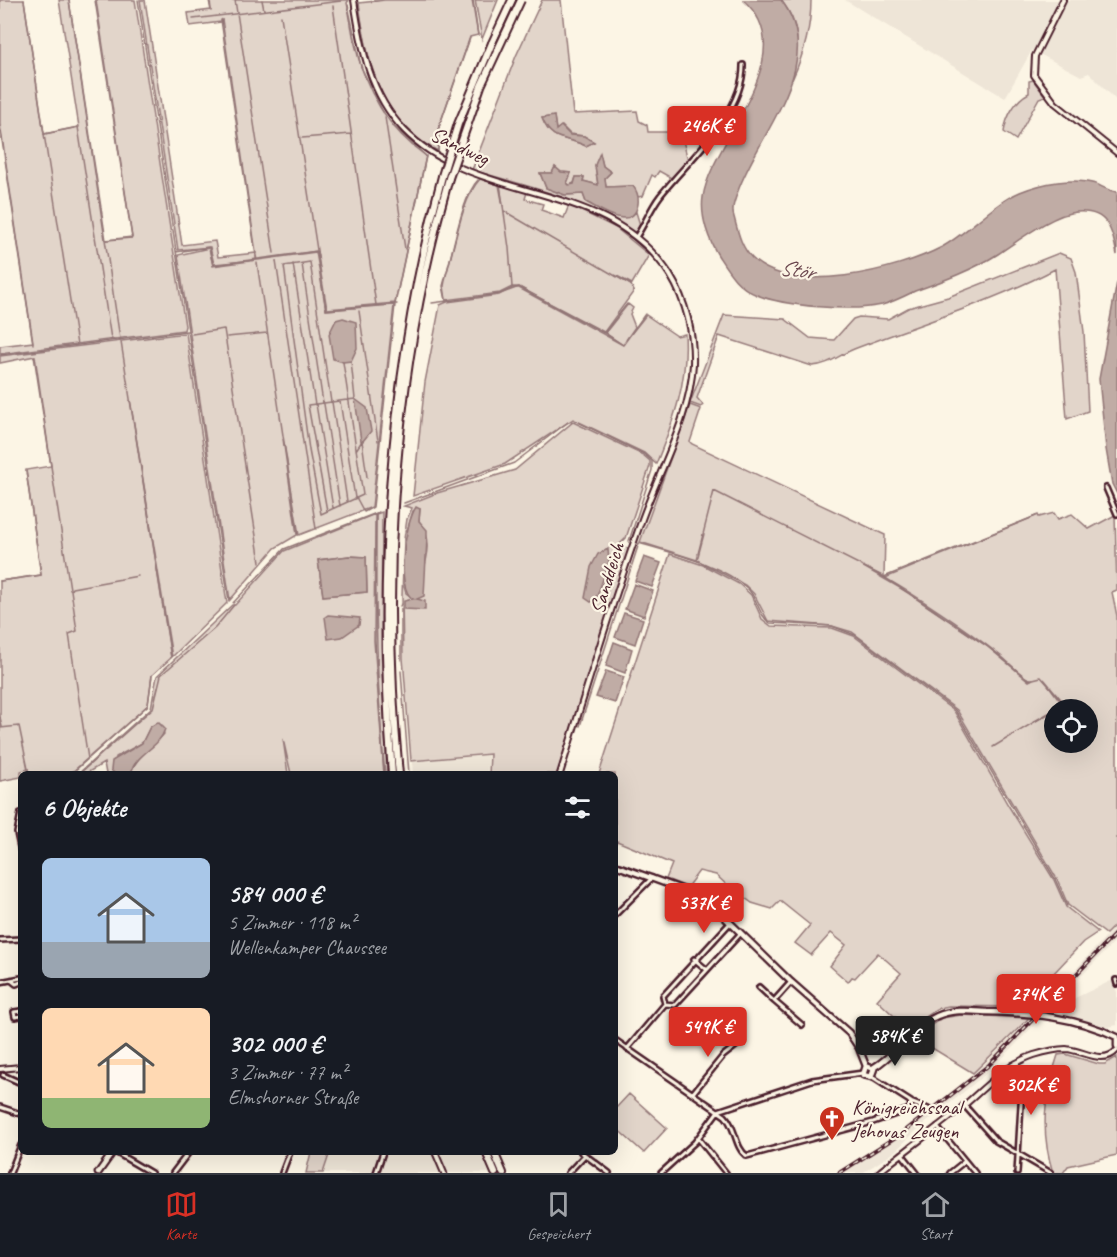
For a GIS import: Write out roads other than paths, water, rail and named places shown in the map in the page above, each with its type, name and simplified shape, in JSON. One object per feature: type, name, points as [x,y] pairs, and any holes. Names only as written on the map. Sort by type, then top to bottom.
[{"type":"highway","points":[[392,771],[386,634],[386,549],[392,440],[408,322],[445,177],[474,82],[512,0]]},
{"type":"highway","points":[[399,771],[392,626],[400,440],[424,274],[445,177],[481,86],[521,0]]},
{"type":"highway","points":[[487,1155],[495,1173]]},
{"type":"highway","points":[[495,1155],[503,1173]]},
{"type":"main road","points":[[618,867],[700,897],[849,1033],[859,1048],[866,1066],[863,1073],[867,1077],[872,1077],[873,1068]]},
{"type":"main road","points":[[866,1066],[873,1068],[887,1059],[923,1024],[937,1016],[958,1011],[1048,1015],[1095,1027],[1117,1038],[1117,1048]]},
{"type":"main road","points":[[98,1173],[112,1155]]},
{"type":"street","name":"Sandweg","points":[[354,0],[364,57],[375,88],[396,122],[420,144],[463,168],[589,209],[636,237],[664,266],[684,305],[692,341],[689,393]]},
{"type":"street","points":[[1063,0],[1035,56],[1034,75],[1055,103],[1117,153]]},
{"type":"street","points":[[636,237],[660,196],[725,115],[738,89],[743,65]]},
{"type":"street","name":"Sanddeich","points":[[561,771],[639,525],[681,421],[689,393]]},
{"type":"street","points":[[1106,488],[1117,514]]},
{"type":"street","points":[[618,912],[652,878]]},
{"type":"street","points":[[665,1005],[663,996],[694,959],[729,923]]},
{"type":"street","points":[[627,1049],[665,1005],[675,1005],[705,969],[741,934]]},
{"type":"street","points":[[0,940],[18,939]]},
{"type":"street","points":[[694,959],[705,969]]},
{"type":"street","points":[[0,982],[18,979]]},
{"type":"street","points":[[11,980],[18,983]]},
{"type":"street","points":[[774,1001],[791,982]]},
{"type":"street","points":[[759,987],[802,1025]]},
{"type":"street","points":[[618,1042],[718,1111],[731,1123],[741,1151],[749,1156],[898,1114],[909,1110],[911,1102]]},
{"type":"street","points":[[692,1093],[723,1056],[741,1042]]},
{"type":"street","points":[[878,1173],[964,1105],[997,1075],[1013,1065],[1036,1054],[1058,1049],[1073,1050],[1102,1058],[1111,1056],[1117,1048]]},
{"type":"street","points":[[1013,1065],[1022,1083],[1017,1173]]},
{"type":"street","points":[[0,1069],[18,1068]]},
{"type":"street","points":[[661,1173],[698,1138],[718,1111],[812,1080],[863,1073]]},
{"type":"street","points":[[3,1074],[18,1082]]},
{"type":"street","points":[[872,1077],[911,1102],[928,1109]]},
{"type":"street","points":[[964,1105],[996,1141],[1051,1173]]},
{"type":"street","points":[[0,1107],[18,1113]]},
{"type":"street","points":[[937,1127],[975,1173]]},
{"type":"street","points":[[698,1138],[726,1173]]},
{"type":"street","points":[[10,1173],[18,1153]]},
{"type":"street","points":[[902,1154],[917,1173]]},
{"type":"street","points":[[119,1155],[151,1173]]},
{"type":"street","points":[[173,1173],[187,1155]]},
{"type":"street","points":[[282,1173],[289,1155]]},
{"type":"street","points":[[376,1173],[382,1155]]},
{"type":"street","points":[[436,1155],[444,1173]]},
{"type":"street","points":[[570,1173],[585,1155],[609,1173]]},
{"type":"street","points":[[950,1173],[965,1161]]},
{"type":"waterway","points":[[24,0],[44,133]]},
{"type":"waterway","points":[[69,0],[120,339]]},
{"type":"waterway","points":[[95,0],[132,238],[106,240]]},
{"type":"waterway","points":[[138,0],[229,601]]},
{"type":"waterway","points":[[209,0],[211,11]]},
{"type":"waterway","points":[[235,0],[274,253]]},
{"type":"waterway","points":[[262,0],[264,10]]},
{"type":"waterway","points":[[373,1],[382,0]]},
{"type":"waterway","points":[[473,0],[478,35]]},
{"type":"waterway","points":[[193,19],[341,1]]},
{"type":"waterway","points":[[358,4],[371,71]]},
{"type":"waterway","points":[[348,5],[361,67],[383,112]]},
{"type":"waterway","points":[[333,6],[376,305]]},
{"type":"waterway","points":[[281,16],[317,250]]},
{"type":"waterway","points":[[221,20],[256,256]]},
{"type":"waterway","points":[[422,142],[438,152],[439,127],[470,38]]},
{"type":"waterway","points":[[383,97],[397,118],[416,137]]},
{"type":"waterway","points":[[385,117],[405,249]]},
{"type":"waterway","points":[[393,126],[426,156],[395,304]]},
{"type":"waterway","points":[[0,127],[33,344]]},
{"type":"waterway","points":[[77,345],[44,134],[78,127],[111,339]]},
{"type":"waterway","points":[[302,138],[351,134]]},
{"type":"waterway","points":[[446,300],[443,286],[459,225],[467,198],[478,180]]},
{"type":"waterway","points":[[500,185],[512,287]]},
{"type":"waterway","points":[[504,211],[631,285]]},
{"type":"waterway","points":[[176,252],[209,247],[213,265],[317,251],[326,310],[397,304]]},
{"type":"waterway","points":[[276,261],[316,529]]},
{"type":"waterway","points":[[331,402],[310,262],[284,266],[309,450],[321,514],[363,495],[343,362]]},
{"type":"waterway","points":[[257,263],[298,535]]},
{"type":"waterway","points":[[293,264],[315,405]]},
{"type":"waterway","points":[[302,264],[323,403]]},
{"type":"waterway","points":[[432,303],[500,294],[519,287],[604,333],[627,304]]},
{"type":"waterway","points":[[357,499],[364,512],[373,507],[395,305]]},
{"type":"waterway","points":[[359,311],[378,441]]},
{"type":"waterway","points":[[605,333],[623,345],[645,314]]},
{"type":"waterway","points":[[192,334],[224,329],[260,562]]},
{"type":"waterway","points":[[0,355],[187,331]]},
{"type":"waterway","points":[[227,337],[267,333]]},
{"type":"waterway","points":[[121,342],[171,657]]},
{"type":"waterway","points":[[34,356],[70,589]]},
{"type":"waterway","points":[[308,405],[355,399],[351,361]]},
{"type":"waterway","points":[[340,401],[355,498]]},
{"type":"waterway","points":[[332,402],[347,501]]},
{"type":"waterway","points":[[316,404],[333,508]]},
{"type":"waterway","points":[[324,404],[340,506]]},
{"type":"waterway","points":[[308,405],[327,511]]},
{"type":"waterway","points":[[404,503],[514,463],[568,422],[576,421],[644,454],[652,461],[652,470],[629,541]]},
{"type":"waterway","points":[[356,450],[362,441],[367,477]]},
{"type":"waterway","points":[[0,581],[41,575],[26,471]]},
{"type":"waterway","points":[[698,554],[714,491],[884,577],[988,647],[1029,680],[1041,677],[1060,699]]},
{"type":"waterway","points":[[233,603],[284,549],[379,512]]},
{"type":"waterway","points":[[376,513],[375,641],[384,771]]},
{"type":"waterway","points":[[884,577],[1036,516]]},
{"type":"waterway","points":[[580,726],[639,543],[696,560],[724,572],[747,588],[763,616],[770,623],[832,626],[855,635],[955,710],[1055,879],[1067,906]]},
{"type":"waterway","points":[[88,759],[69,634],[77,631],[71,590],[138,576]]},
{"type":"waterway","points":[[82,771],[153,708],[161,675],[215,628],[234,605]]},
{"type":"waterway","points":[[401,609],[401,660]]},
{"type":"waterway","points":[[401,671],[409,771]]},
{"type":"waterway","points":[[74,771],[148,705],[152,675]]},
{"type":"waterway","points":[[993,747],[1044,716]]},
{"type":"waterway","points":[[0,717],[2,727]]},
{"type":"waterway","points":[[0,728],[19,726],[28,771]]},
{"type":"railway","points":[[839,1173],[905,1131],[989,1065],[1117,932]]},
{"type":"place","name":"Königreichssaal Jehovas Zeugen","points":[[832,1142]]},
{"type":"water label","name":"Stör","points":[[797,269]]}]
